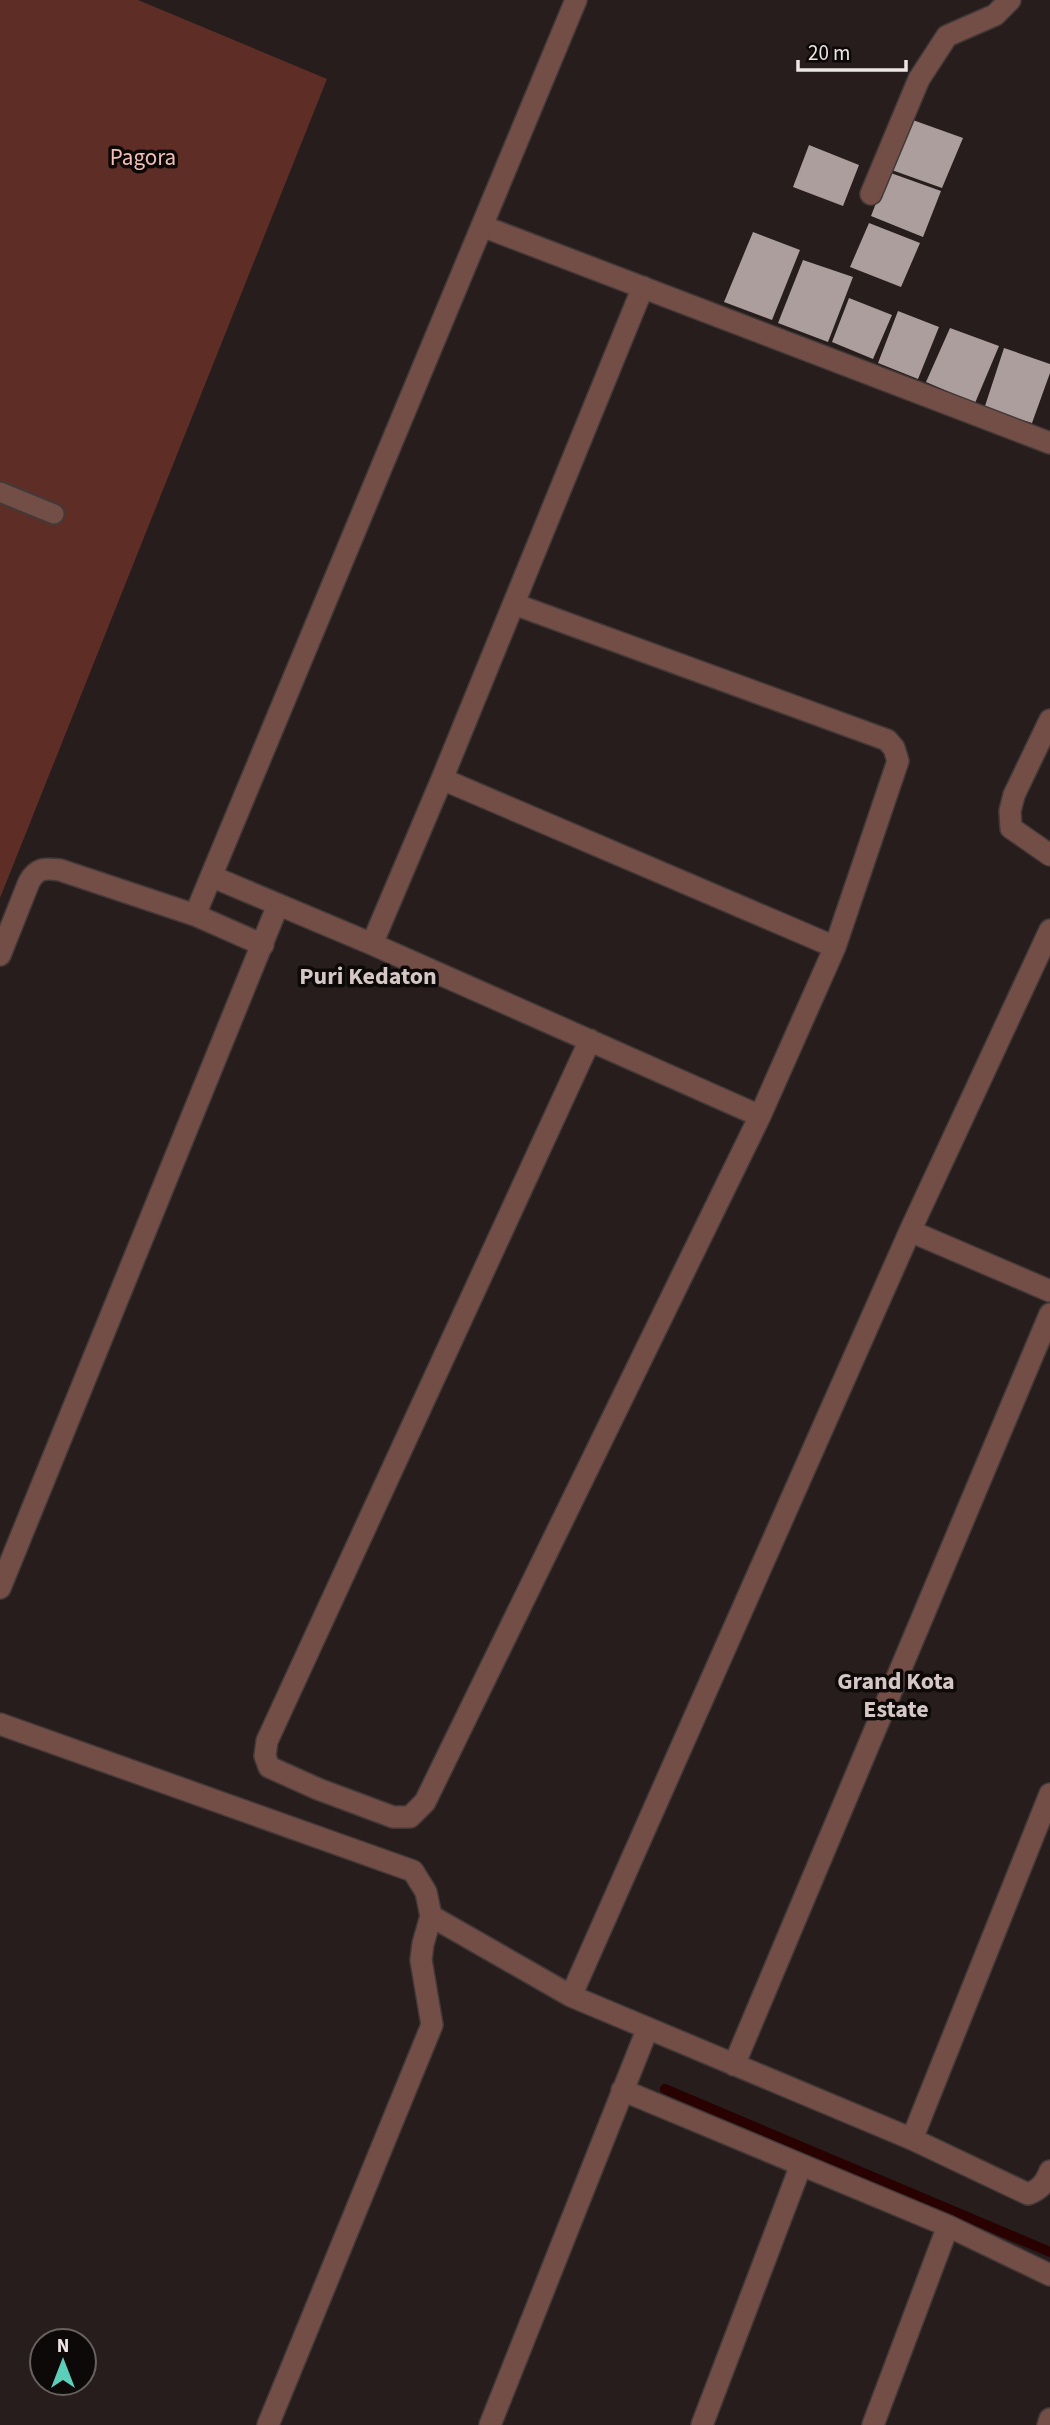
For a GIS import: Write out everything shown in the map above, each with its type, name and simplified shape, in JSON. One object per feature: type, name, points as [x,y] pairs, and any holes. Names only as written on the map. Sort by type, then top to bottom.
[{"type":"street","points":[[195,915],[576,0]]},
{"type":"street","points":[[871,194],[919,79],[947,36],[995,15],[1010,0]]},
{"type":"street","points":[[481,226],[1050,443]]},
{"type":"street","points":[[372,944],[643,287]]},
{"type":"street","points":[[514,604],[887,740],[894,748],[898,761],[835,947],[761,1116],[425,1802],[410,1817],[393,1817],[269,1767],[265,1756],[267,1741],[590,1040]]},
{"type":"street","points":[[1050,719],[1014,795],[1010,811],[1012,828],[1050,855]]},
{"type":"street","points":[[442,779],[835,947]]},
{"type":"street","points":[[0,955],[29,882],[34,873],[43,868],[60,870],[195,915],[263,945]]},
{"type":"street","points":[[213,877],[372,944],[761,1116]]},
{"type":"street","points":[[0,1588],[278,905]]},
{"type":"street","points":[[571,1996],[910,1231],[1050,930]]},
{"type":"street","points":[[910,1231],[1050,1292]]},
{"type":"street","points":[[734,2065],[1050,1314]]},
{"type":"street","points":[[0,1724],[412,1871],[426,1892],[431,1916],[421,1960],[432,2025],[268,2425]]},
{"type":"street","points":[[912,2139],[1050,1794]]},
{"type":"street","points":[[431,1916],[571,1996],[912,2139],[1028,2194],[1039,2189],[1050,2171]]},
{"type":"street","points":[[490,2425],[648,2030]]},
{"type":"street","points":[[622,2090],[948,2227],[1050,2275]]},
{"type":"street","points":[[702,2425],[801,2165]]},
{"type":"street","points":[[873,2425],[948,2227]]},
{"type":"street","points":[[1048,2425],[1050,2419]]},
{"type":"lane","points":[[0,492],[54,514]]},
{"type":"green space","name":"Pagora","points":[[0,0],[138,0],[327,79],[0,898]]},
{"type":"building","points":[[910,119],[963,138],[942,188],[889,169]]},
{"type":"building","points":[[809,145],[859,165],[843,206],[793,187]]},
{"type":"building","points":[[888,172],[941,191],[923,237],[871,216]]},
{"type":"building","points":[[869,223],[920,243],[901,287],[850,267]]},
{"type":"building","points":[[753,232],[800,250],[772,320],[724,302]]},
{"type":"building","points":[[803,260],[853,277],[828,342],[778,323]]},
{"type":"building","points":[[849,298],[892,315],[873,359],[832,342]]},
{"type":"building","points":[[898,311],[939,327],[918,379],[878,363]]},
{"type":"building","points":[[950,328],[999,346],[975,403],[926,382]]},
{"type":"building","points":[[1004,348],[1050,364],[1050,373],[1032,423],[984,409]]},
{"type":"waterway","points":[[665,2089],[1050,2252]]},
{"type":"district","name":"Puri Kedaton","points":[[368,976]]},
{"type":"district","name":"Grand Kota Estate","points":[[896,1695]]}]
